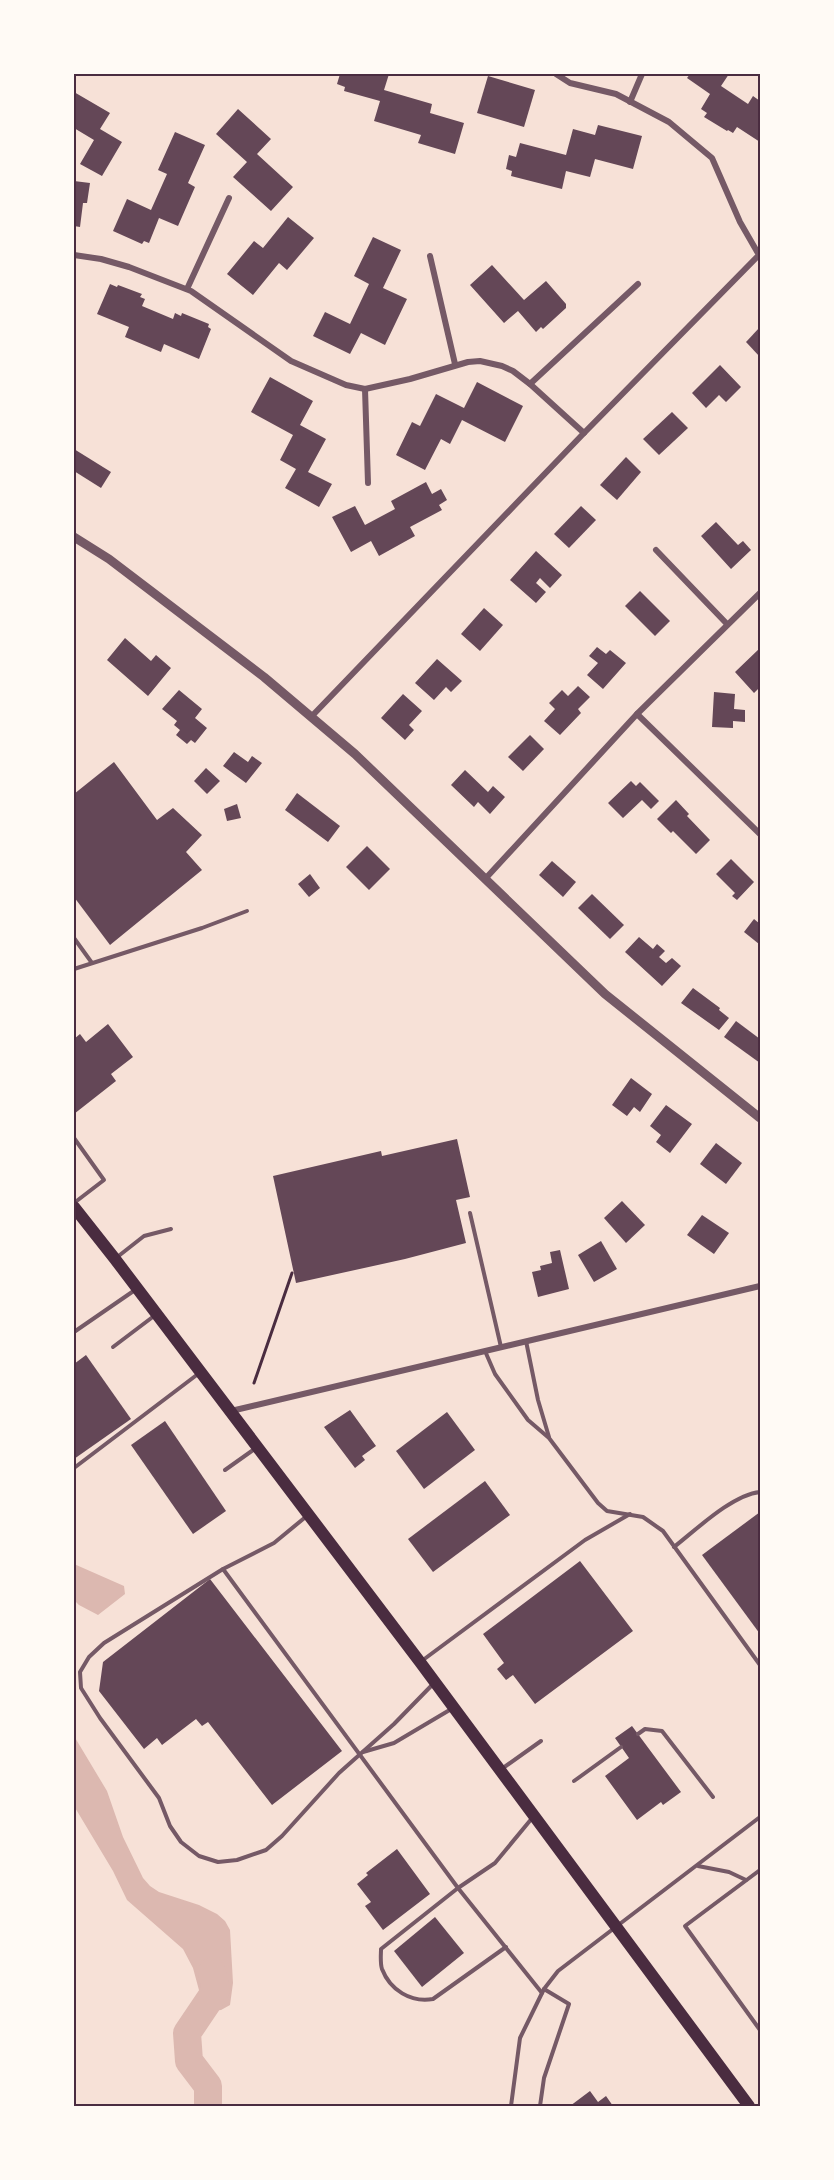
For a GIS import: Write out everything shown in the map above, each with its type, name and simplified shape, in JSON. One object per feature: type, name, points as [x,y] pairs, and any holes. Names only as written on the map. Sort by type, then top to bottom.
[{"type":"main road","points":[[74,1205],[420,1662],[749,2106]]},
{"type":"street","points":[[311,717],[759,255],[740,222],[712,158],[669,122],[616,94],[570,83],[556,74]]},
{"type":"street","points":[[630,102],[642,74]]},
{"type":"street","points":[[187,289],[229,198]]},
{"type":"street","points":[[74,255],[101,259],[129,267],[187,289],[291,361],[333,380],[365,388],[410,380],[455,364],[480,361],[491,363],[513,371],[584,433]]},
{"type":"street","points":[[430,256],[455,364]]},
{"type":"street","points":[[530,384],[638,284]]},
{"type":"street","points":[[365,388],[368,483]]},
{"type":"street","points":[[74,537],[109,559],[264,677],[356,754],[605,994],[760,1118]]},
{"type":"street","points":[[656,550],[727,624]]},
{"type":"street","points":[[486,878],[637,714],[760,593]]},
{"type":"street","points":[[637,714],[760,834]]},
{"type":"street","points":[[231,1412],[760,1286]]},
{"type":"lane","points":[[74,969],[202,928],[247,911]]},
{"type":"lane","points":[[74,938],[92,963]]},
{"type":"lane","points":[[74,1138],[104,1180],[74,1205]]},
{"type":"lane","points":[[470,1213],[501,1347]]},
{"type":"lane","points":[[115,1258],[144,1236],[171,1228]]},
{"type":"lane","points":[[74,1332],[138,1288]]},
{"type":"lane","points":[[113,1347],[157,1314]]},
{"type":"lane","points":[[526,1341],[538,1400],[549,1438]]},
{"type":"lane","points":[[485,1350],[495,1374],[528,1420],[549,1438],[597,1503],[607,1510],[643,1517],[663,1531],[760,1665]]},
{"type":"lane","points":[[74,1468],[201,1372]]},
{"type":"lane","points":[[225,1470],[257,1447]]},
{"type":"lane","points":[[674,1547],[732,1502],[744,1495],[760,1492]]},
{"type":"lane","points":[[420,1662],[585,1540],[631,1514]]},
{"type":"lane","points":[[309,1515],[274,1543],[223,1569],[104,1643],[90,1657],[80,1672],[81,1688],[100,1718],[159,1798],[170,1826],[181,1842],[209,1860],[228,1862],[247,1858],[266,1850],[434,1682]]},
{"type":"lane","points":[[223,1569],[458,1888],[543,1991],[569,2004],[544,2078],[540,2106]]},
{"type":"lane","points":[[360,1754],[394,1743],[453,1708]]},
{"type":"lane","points":[[638,1734],[645,1729],[662,1731],[713,1797]]},
{"type":"lane","points":[[500,1770],[541,1741]]},
{"type":"lane","points":[[574,1781],[621,1747]]},
{"type":"lane","points":[[506,1947],[433,1999],[423,2001],[406,1998],[391,1984],[381,1968],[381,1949],[458,1888],[495,1863],[534,1816]]},
{"type":"lane","points":[[511,2106],[520,2037],[543,1991],[558,1971],[760,1817]]},
{"type":"lane","points":[[697,1866],[729,1872],[746,1880]]},
{"type":"lane","points":[[760,1870],[685,1926],[760,2030]]},
{"type":"path","points":[[254,1383],[292,1273]]},
{"type":"shaded area","points":[[74,1564],[124,1586],[125,1594],[98,1615],[79,1605],[74,1600],[76,1593]]},
{"type":"shaded area","points":[[74,1736],[107,1791],[123,1837],[143,1878],[159,1892],[199,1905],[225,1921],[230,1930],[233,1983],[230,2005],[221,2010],[211,2011],[203,2005],[193,1968],[183,1949],[127,1900],[113,1871],[74,1806]]},
{"type":"building","points":[[340,74],[389,74],[384,90],[432,104],[430,113],[464,123],[455,154],[418,143],[421,135],[374,121],[380,101],[344,91],[345,87],[337,84]]},
{"type":"building","points":[[690,74],[729,74],[721,86],[748,104],[753,96],[760,101],[760,142],[737,127],[733,133],[704,117],[707,113],[701,109],[710,94],[687,78]]},
{"type":"building","points":[[488,76],[535,90],[524,127],[477,113]]},
{"type":"building","points":[[74,92],[110,113],[100,129],[122,142],[102,176],[80,164],[94,140],[74,128]]},
{"type":"building","points":[[238,109],[271,139],[257,154],[293,187],[271,211],[233,177],[247,162],[216,134]]},
{"type":"building","points":[[598,125],[642,136],[633,169],[595,159],[590,177],[566,171],[562,189],[511,176],[512,171],[506,169],[509,155],[516,157],[520,143],[566,155],[573,129],[595,135]]},
{"type":"building","points":[[175,132],[205,145],[188,183],[195,187],[178,226],[159,218],[149,243],[144,241],[142,244],[113,231],[127,199],[151,210],[167,174],[158,170]]},
{"type":"building","points":[[74,181],[90,183],[87,203],[83,203],[80,227],[74,226]]},
{"type":"building","points":[[288,217],[314,238],[287,270],[279,263],[253,295],[227,274],[254,241],[263,248]]},
{"type":"building","points":[[373,237],[401,250],[383,288],[407,299],[385,345],[361,333],[350,354],[313,336],[325,312],[350,324],[369,284],[354,276]]},
{"type":"building","points":[[492,265],[524,300],[546,281],[566,304],[566,308],[543,329],[541,327],[536,332],[518,311],[504,323],[470,285]]},
{"type":"building","points":[[110,284],[142,294],[140,297],[145,299],[142,306],[173,319],[175,313],[181,316],[182,313],[209,324],[208,327],[211,329],[199,359],[164,344],[161,352],[125,337],[129,327],[97,314]]},
{"type":"building","points":[[760,327],[760,357],[746,342]]},
{"type":"building","points":[[720,365],[741,387],[726,402],[719,395],[706,408],[692,393]]},
{"type":"building","points":[[270,377],[313,401],[300,425],[326,439],[308,472],[332,484],[319,507],[285,488],[296,469],[280,460],[293,435],[251,412]]},
{"type":"building","points":[[477,382],[523,406],[505,442],[462,420],[450,444],[441,439],[425,470],[396,455],[412,422],[420,426],[436,394],[464,408]]},
{"type":"building","points":[[672,412],[688,428],[659,455],[643,439]]},
{"type":"building","points":[[74,449],[111,472],[101,488],[74,471]]},
{"type":"building","points":[[626,457],[641,472],[617,500],[600,485]]},
{"type":"building","points":[[426,482],[432,494],[441,489],[447,500],[439,505],[442,510],[410,527],[415,536],[379,556],[371,541],[351,552],[332,517],[355,506],[365,525],[395,509],[391,501]]},
{"type":"building","points":[[581,506],[596,520],[569,548],[554,534]]},
{"type":"building","points":[[716,522],[738,545],[743,541],[751,550],[731,569],[701,536]]},
{"type":"building","points":[[536,551],[562,575],[550,588],[540,578],[536,583],[546,592],[536,603],[510,580]]},
{"type":"building","points":[[640,591],[670,621],[655,636],[625,606]]},
{"type":"building","points":[[484,608],[503,625],[480,651],[461,634]]},
{"type":"building","points":[[125,638],[151,661],[156,655],[171,668],[148,696],[107,660]]},
{"type":"building","points":[[597,647],[606,654],[610,650],[626,663],[603,689],[587,675],[598,663],[589,656]]},
{"type":"building","points":[[760,648],[760,687],[754,693],[735,672]]},
{"type":"building","points":[[437,659],[462,681],[451,692],[446,687],[434,700],[415,683]]},
{"type":"building","points":[[578,686],[590,697],[578,709],[581,713],[560,735],[544,721],[555,709],[549,703],[562,690],[568,696]]},
{"type":"building","points":[[179,690],[202,709],[195,718],[207,728],[195,743],[191,740],[187,744],[176,735],[180,730],[174,725],[177,721],[162,709]]},
{"type":"building","points":[[714,692],[735,694],[734,709],[745,710],[745,722],[733,721],[733,728],[712,727]]},
{"type":"building","points":[[403,694],[422,711],[409,725],[414,730],[405,740],[381,718]]},
{"type":"building","points":[[530,735],[544,749],[523,771],[508,757]]},
{"type":"building","points":[[234,752],[248,762],[252,756],[262,763],[246,783],[223,766]]},
{"type":"building","points":[[114,762],[157,820],[173,808],[202,835],[186,852],[202,870],[110,945],[74,897],[74,794]]},
{"type":"building","points":[[206,768],[220,781],[207,794],[194,781]]},
{"type":"building","points":[[465,770],[488,792],[493,786],[505,797],[490,814],[478,802],[474,807],[451,785]]},
{"type":"building","points":[[631,781],[636,786],[640,782],[659,801],[651,809],[642,800],[623,818],[608,803]]},
{"type":"building","points":[[297,793],[340,826],[328,842],[285,810]]},
{"type":"building","points":[[676,800],[689,814],[687,816],[710,840],[696,854],[657,819]]},
{"type":"building","points":[[237,804],[241,818],[227,821],[224,809]]},
{"type":"building","points":[[367,846],[390,869],[369,890],[346,867]]},
{"type":"building","points":[[731,859],[754,882],[737,900],[732,896],[735,893],[716,874]]},
{"type":"building","points":[[552,861],[576,882],[563,897],[539,875]]},
{"type":"building","points":[[310,874],[320,888],[309,897],[298,884]]},
{"type":"building","points":[[592,894],[624,925],[610,939],[578,908]]},
{"type":"building","points":[[754,919],[760,924],[759,944],[744,932]]},
{"type":"building","points":[[639,937],[653,949],[657,944],[665,951],[659,957],[666,963],[672,958],[681,966],[662,986],[625,952]]},
{"type":"building","points":[[693,988],[720,1008],[719,1010],[729,1018],[719,1030],[681,1003]]},
{"type":"building","points":[[736,1021],[760,1039],[760,1063],[724,1037]]},
{"type":"building","points":[[108,1024],[133,1057],[111,1074],[116,1081],[74,1114],[74,1039],[80,1034],[86,1042]]},
{"type":"building","points":[[631,1078],[652,1094],[640,1112],[634,1107],[627,1116],[612,1105]]},
{"type":"building","points":[[666,1105],[692,1124],[670,1153],[656,1142],[661,1135],[650,1126]]},
{"type":"building","points":[[457,1139],[470,1197],[456,1200],[466,1243],[296,1283],[273,1176],[381,1151],[382,1156]]},
{"type":"building","points":[[716,1143],[742,1163],[726,1184],[700,1164]]},
{"type":"building","points":[[622,1201],[645,1225],[626,1243],[604,1218]]},
{"type":"building","points":[[702,1215],[729,1233],[714,1254],[687,1235]]},
{"type":"building","points":[[601,1241],[617,1269],[594,1282],[578,1255]]},
{"type":"building","points":[[560,1250],[569,1289],[538,1297],[532,1272],[541,1270],[540,1266],[552,1263],[550,1252]]},
{"type":"building","points":[[86,1355],[131,1419],[74,1459],[74,1364]]},
{"type":"building","points":[[350,1410],[376,1446],[362,1456],[365,1460],[355,1468],[324,1427]]},
{"type":"building","points":[[447,1412],[475,1450],[424,1489],[396,1451]]},
{"type":"building","points":[[165,1421],[226,1511],[193,1534],[131,1445]]},
{"type":"building","points":[[485,1481],[510,1515],[433,1572],[408,1539]]},
{"type":"building","points":[[760,1512],[760,1634],[702,1555]]},
{"type":"building","points":[[580,1561],[633,1631],[535,1704],[513,1675],[506,1680],[497,1669],[504,1663],[483,1634]]},
{"type":"building","points":[[210,1579],[342,1751],[272,1805],[208,1722],[202,1726],[196,1719],[162,1745],[157,1738],[144,1749],[99,1691],[103,1662]]},
{"type":"building","points":[[632,1726],[681,1792],[663,1805],[661,1802],[637,1820],[605,1776],[629,1758],[615,1738]]},
{"type":"building","points":[[397,1849],[430,1894],[383,1930],[365,1906],[371,1902],[357,1884],[368,1875],[366,1873]]},
{"type":"building","points":[[435,1917],[464,1953],[422,1987],[394,1951]]},
{"type":"building","points":[[590,2091],[598,2102],[606,2096],[613,2106],[570,2106]]},
{"type":"waterway","points":[[208,2106],[208,2086],[189,2061],[187,2033],[216,1990],[212,1972]]}]
